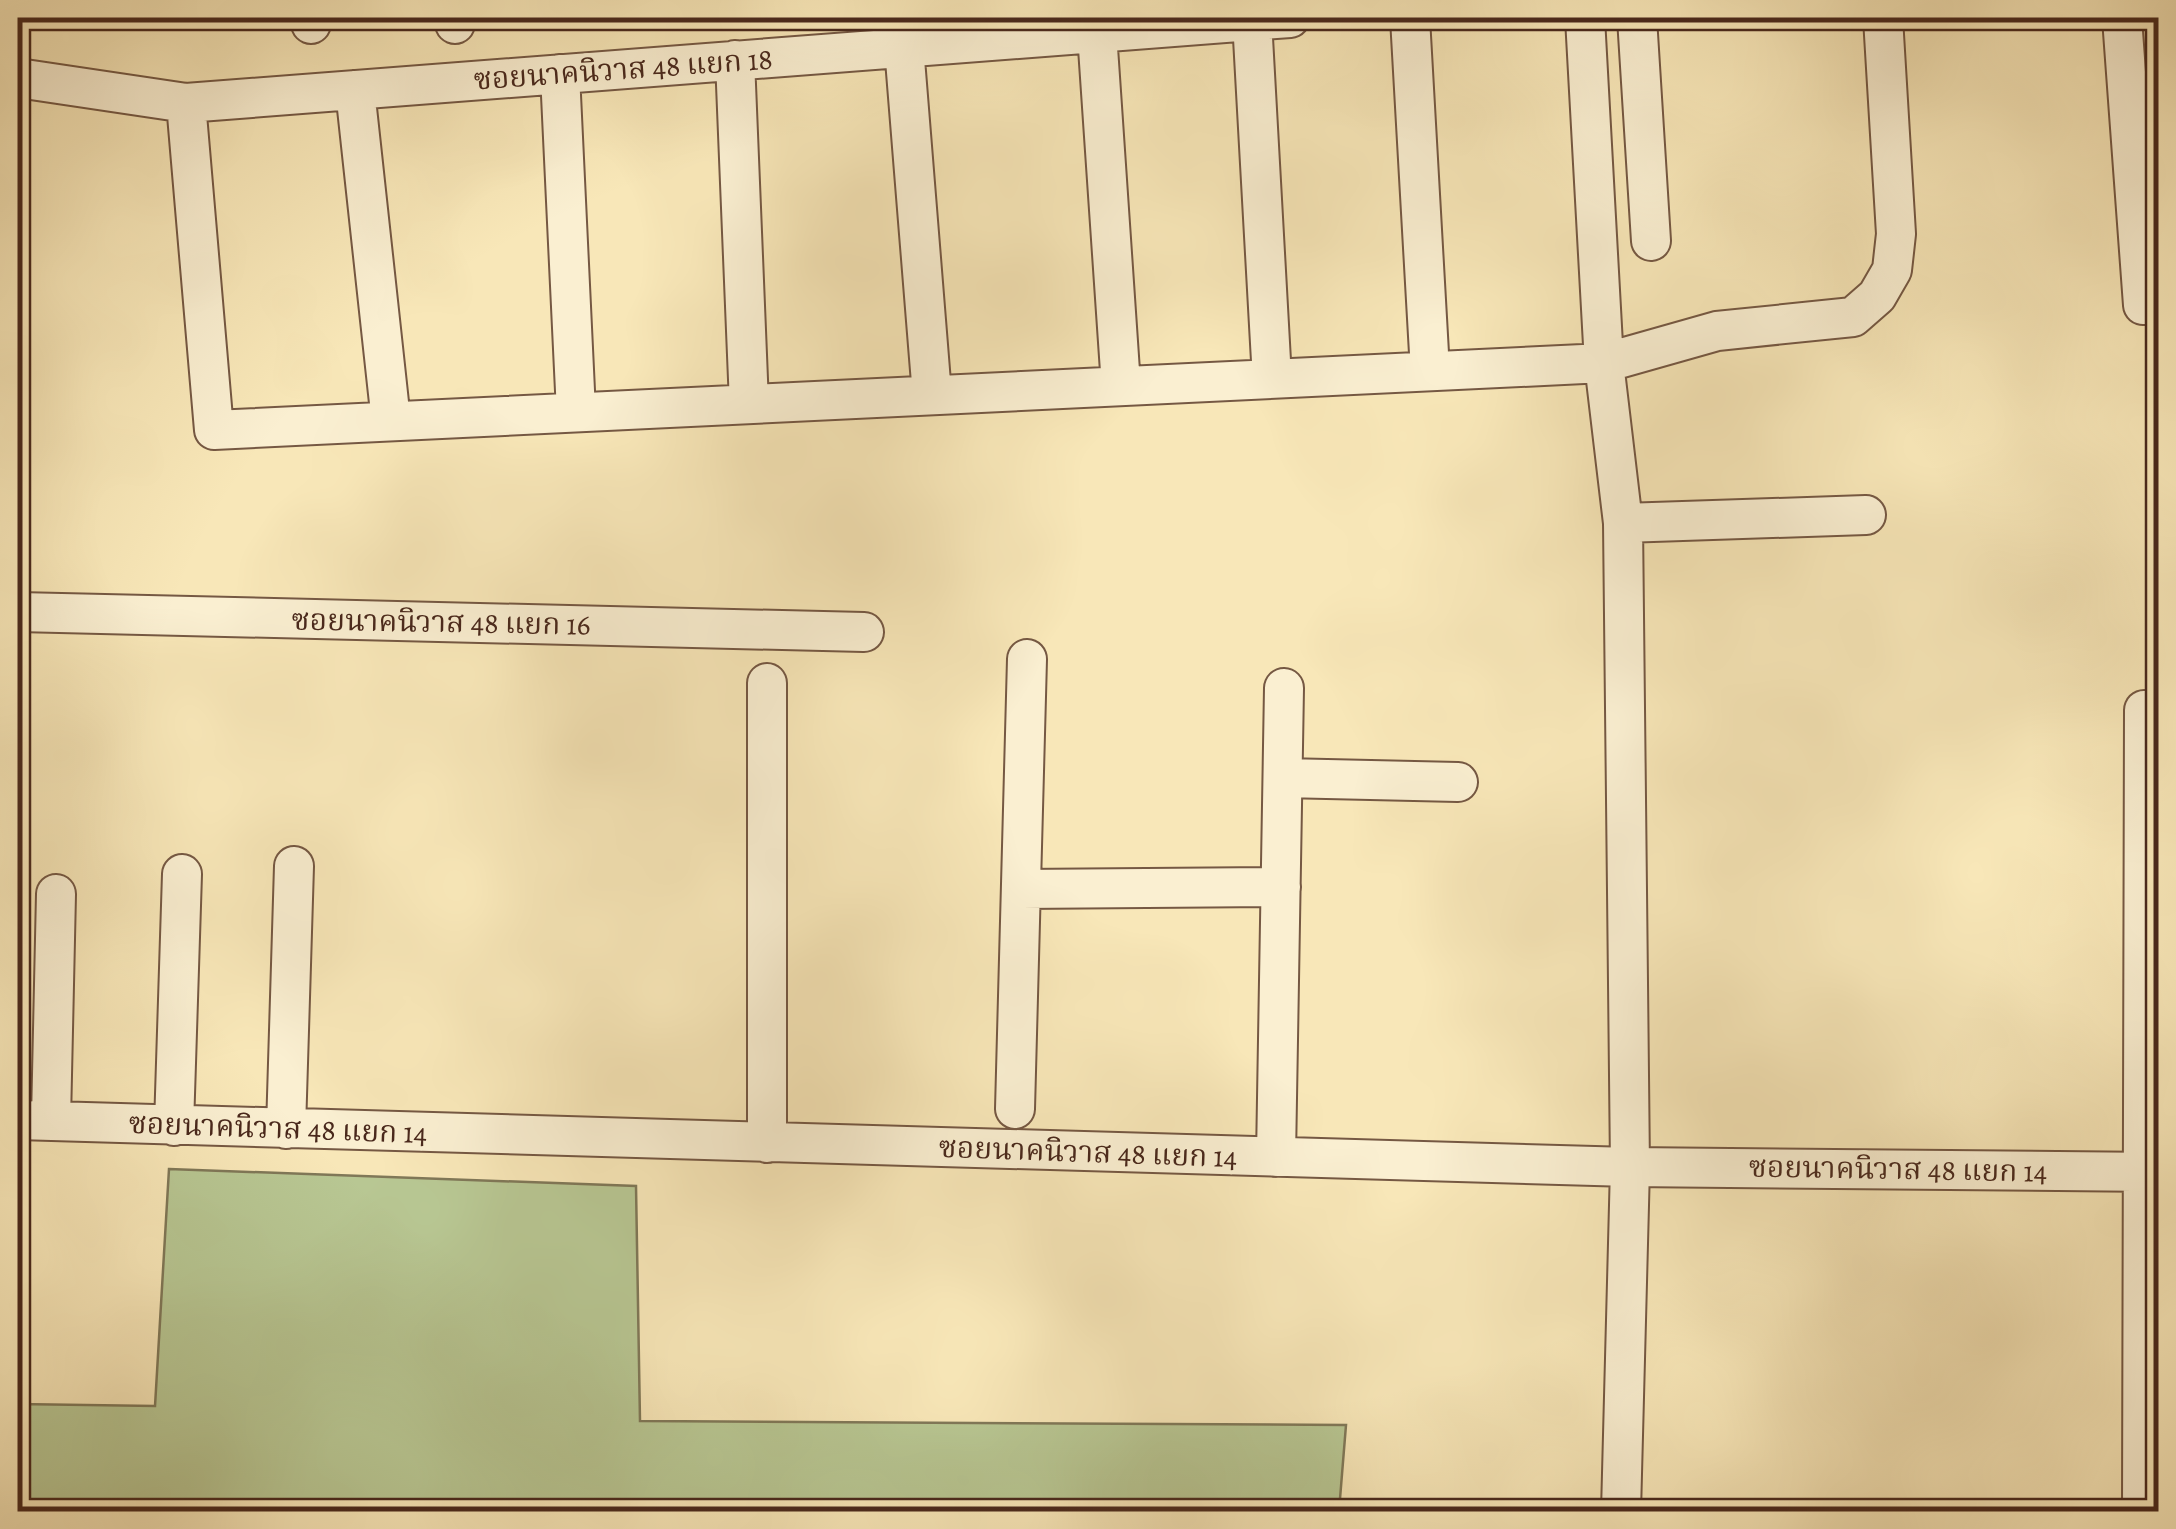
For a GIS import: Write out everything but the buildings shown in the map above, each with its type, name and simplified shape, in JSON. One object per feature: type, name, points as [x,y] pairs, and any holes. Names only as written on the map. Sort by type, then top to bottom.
[{"type":"street","name":"ซอยนาคนิวาส 48 แยก 18","points":[[18,78],[186,102],[1290,18]]},
{"type":"street","points":[[1410,18],[1430,371]]},
{"type":"street","points":[[1585,18],[1604,363],[1623,523],[1630,1167],[1621,1512]]},
{"type":"street","points":[[1637,18],[1651,241]]},
{"type":"street","points":[[186,102],[214,430],[1604,363],[1716,331],[1853,317],[1877,296],[1892,270],[1896,234],[1883,18]]},
{"type":"street","points":[[2122,18],[2143,305]]},
{"type":"street","points":[[1252,20],[1272,379]]},
{"type":"street","points":[[1097,33],[1121,386]]},
{"type":"street","points":[[904,47],[932,395]]},
{"type":"street","points":[[735,60],[749,404]]},
{"type":"street","points":[[560,74],[576,412]]},
{"type":"street","points":[[354,90],[390,421]]},
{"type":"street","points":[[1623,523],[1866,515]]},
{"type":"street","name":"ซอยนาคนิวาส 48 แยก 16","points":[[18,612],[864,632]]},
{"type":"street","points":[[1015,1108],[1027,659]]},
{"type":"street","points":[[767,683],[767,1143]]},
{"type":"street","points":[[1276,1157],[1284,688]]},
{"type":"street","points":[[2142,1512],[2151,1172],[2144,710]]},
{"type":"street","points":[[1283,778],[1458,782]]},
{"type":"street","points":[[286,1130],[294,866]]},
{"type":"street","points":[[174,1126],[182,874]]},
{"type":"street","points":[[1021,888],[1281,887]]},
{"type":"street","points":[[34,1120],[56,894]]},
{"type":"street","name":"ซอยนาคนิวาส 48 แยก 14","points":[[34,1120],[1630,1167],[2151,1172]]},
{"type":"green space","points":[[169,1169],[636,1186],[640,1421],[1346,1425],[1339,1511],[18,1511],[18,1404],[155,1406]]}]
